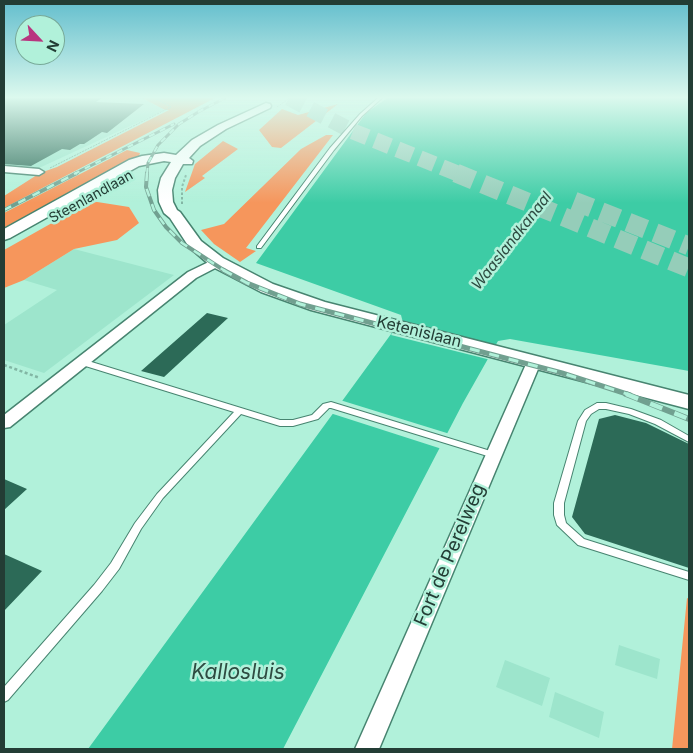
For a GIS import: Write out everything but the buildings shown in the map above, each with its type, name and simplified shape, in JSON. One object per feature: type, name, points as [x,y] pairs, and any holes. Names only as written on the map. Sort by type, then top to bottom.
[{"type":"main road","points":[[179,212],[174,200],[175,189],[183,163],[211,140],[223,133]]},
{"type":"main road","name":"Steenlandlaan","points":[[4,235],[138,165],[183,163]]},
{"type":"main road","name":"Ketenislaan","points":[[179,212],[195,244],[217,262],[291,297],[341,312],[689,402]]},
{"type":"street","points":[[4,169],[39,172]]},
{"type":"street","points":[[4,423],[192,275],[217,262]]},
{"type":"street","name":"Fort de Perelweg","points":[[367,749],[534,362]]},
{"type":"lane","points":[[259,248],[346,133]]},
{"type":"lane","points":[[82,362],[280,423],[305,421],[315,417],[331,405],[494,455]]},
{"type":"lane","points":[[689,439],[658,422],[631,412],[606,406],[597,406],[588,412],[582,421],[559,503],[559,515],[562,525],[581,542],[689,576]]},
{"type":"lane","points":[[4,696],[116,566],[138,526],[160,496],[239,411]]},
{"type":"path","points":[[39,172],[51,168],[120,133]]},
{"type":"path","points":[[179,212],[183,163]]},
{"type":"path","points":[[4,365],[53,384]]},
{"type":"shaded area","points":[[4,133],[115,133],[39,168],[4,165]]},
{"type":"shaded area","points":[[124,133],[148,133],[4,208],[4,196],[40,173],[57,167]]},
{"type":"shaded area","points":[[261,133],[300,133],[281,148],[272,147]]},
{"type":"shaded area","points":[[326,135],[333,135],[246,248],[256,251],[240,262],[214,244],[201,230],[224,224],[301,149]]},
{"type":"shaded area","points":[[223,141],[238,149],[202,176],[205,178],[185,192],[195,164]]},
{"type":"shaded area","points":[[127,150],[140,153],[139,156],[4,231],[4,213]]},
{"type":"shaded area","points":[[91,201],[129,207],[139,223],[117,240],[74,249],[24,280],[4,288],[4,250]]},
{"type":"shaded area","points":[[74,249],[174,275],[44,373],[4,360],[4,325],[57,290],[24,280]]},
{"type":"shaded area","points":[[687,598],[689,599],[689,749],[672,749]]},
{"type":"shaded area","points":[[619,645],[660,659],[657,679],[615,665]]},
{"type":"shaded area","points":[[505,660],[550,678],[542,706],[496,687]]},
{"type":"shaded area","points":[[555,692],[604,712],[599,738],[549,717]]},
{"type":"water","points":[[351,133],[689,133],[689,371],[510,339],[498,341],[463,403],[283,749],[88,749],[402,319],[401,315],[256,263]]},
{"type":"pier","points":[[401,321],[498,346],[491,360],[391,335]]},
{"type":"pier","points":[[340,400],[450,434],[442,449],[330,413]]},
{"type":"tunnel","points":[[357,133],[459,174]]},
{"type":"tunnel","points":[[456,173],[689,268]]},
{"type":"tunnel","points":[[574,201],[689,246]]},
{"type":"railway","points":[[74,174],[156,133]]},
{"type":"railway","points":[[147,174],[148,163],[158,145],[170,133]]},
{"type":"railway","points":[[4,210],[77,173]]},
{"type":"railway","points":[[147,173],[146,187],[154,210],[166,227],[182,243],[225,271]]},
{"type":"railway","points":[[223,270],[247,283],[300,304],[562,373],[630,395]]},
{"type":"railway","points":[[626,394],[689,419]]},
{"type":"water label","name":"Waaslandkanaal","points":[[512,241]]},
{"type":"water label","name":"Kallosluis","points":[[238,673]]}]
